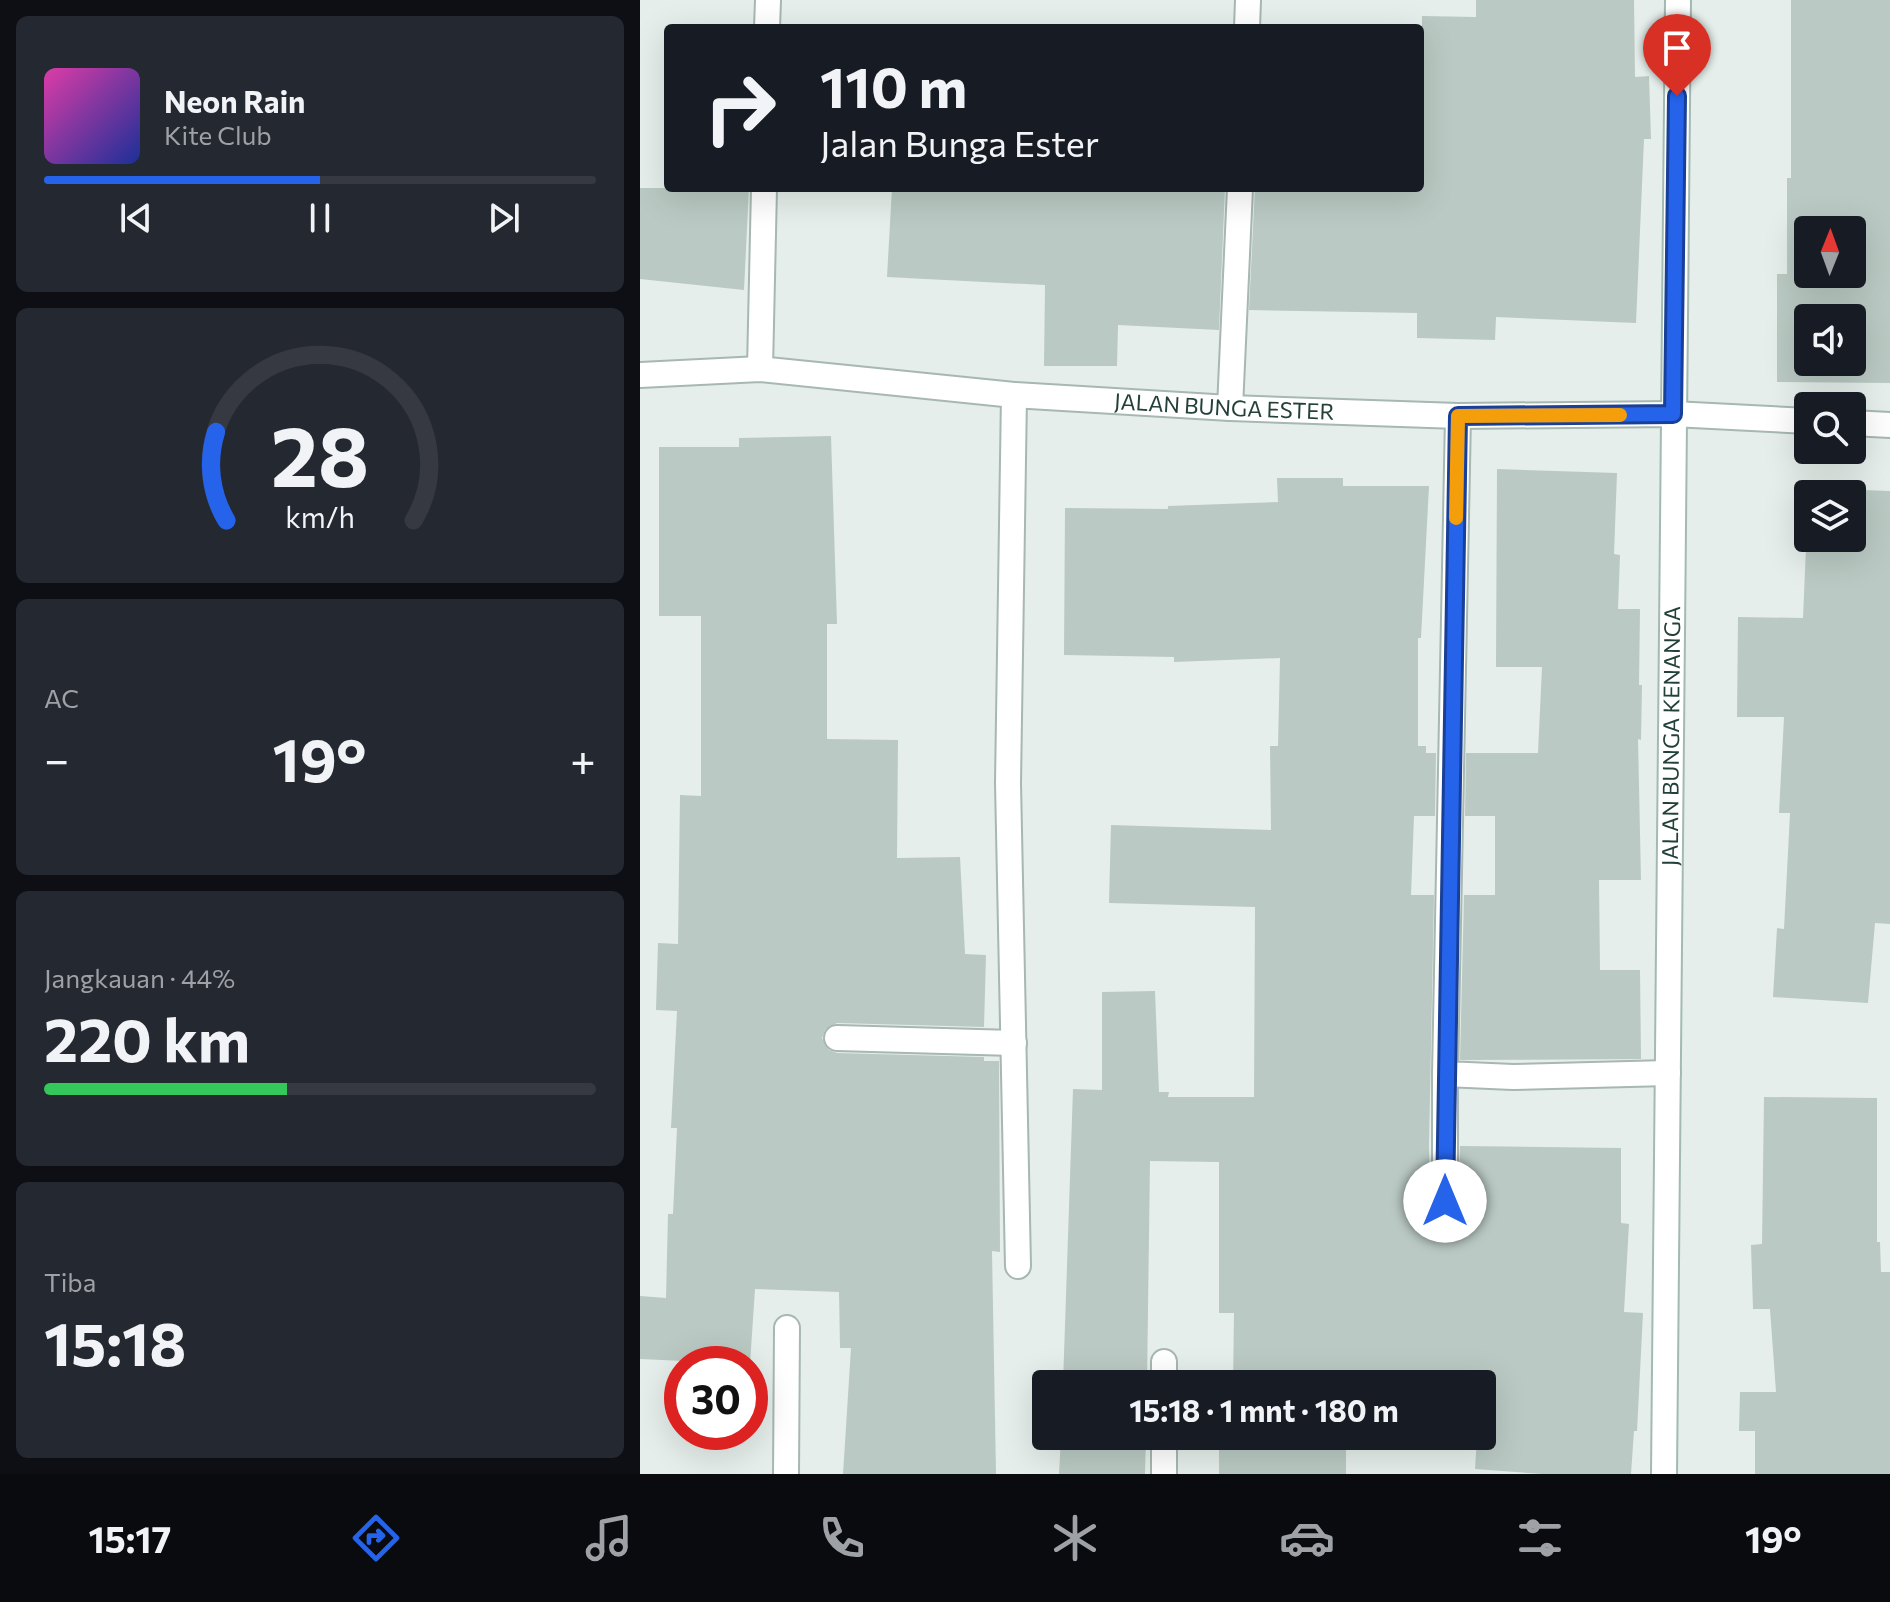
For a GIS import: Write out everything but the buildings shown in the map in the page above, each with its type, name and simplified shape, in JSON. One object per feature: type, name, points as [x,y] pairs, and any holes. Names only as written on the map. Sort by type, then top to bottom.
[{"type":"street","points":[[767,24],[768,0]]},
{"type":"street","points":[[1247,24],[1248,0]]},
{"type":"street","name":"JALAN BUNGA KENANGA","points":[[1664,1474],[1678,0]]},
{"type":"street","points":[[760,369],[764,192]]},
{"type":"street","points":[[1230,408],[1240,192]]},
{"type":"street","name":"JALAN BUNGA ESTER","points":[[640,375],[760,369],[1014,395],[1230,408],[1458,416],[1673,414],[1794,420]]},
{"type":"street","points":[[1014,395],[1008,783],[1018,1266]]},
{"type":"street","points":[[1445,1201],[1458,416]]},
{"type":"street","points":[[1866,424],[1890,425]]},
{"type":"street","points":[[837,1038],[1014,1043]]},
{"type":"street","points":[[1445,1074],[1513,1077],[1668,1073]]},
{"type":"street","points":[[786,1474],[787,1328]]},
{"type":"street","points":[[1164,1450],[1164,1474]]},
{"type":"slow traffic","points":[[1456,518],[1458,416],[1620,415]]},
{"type":"route","points":[[1445,1201],[1458,416],[1673,414],[1677,96]]}]
